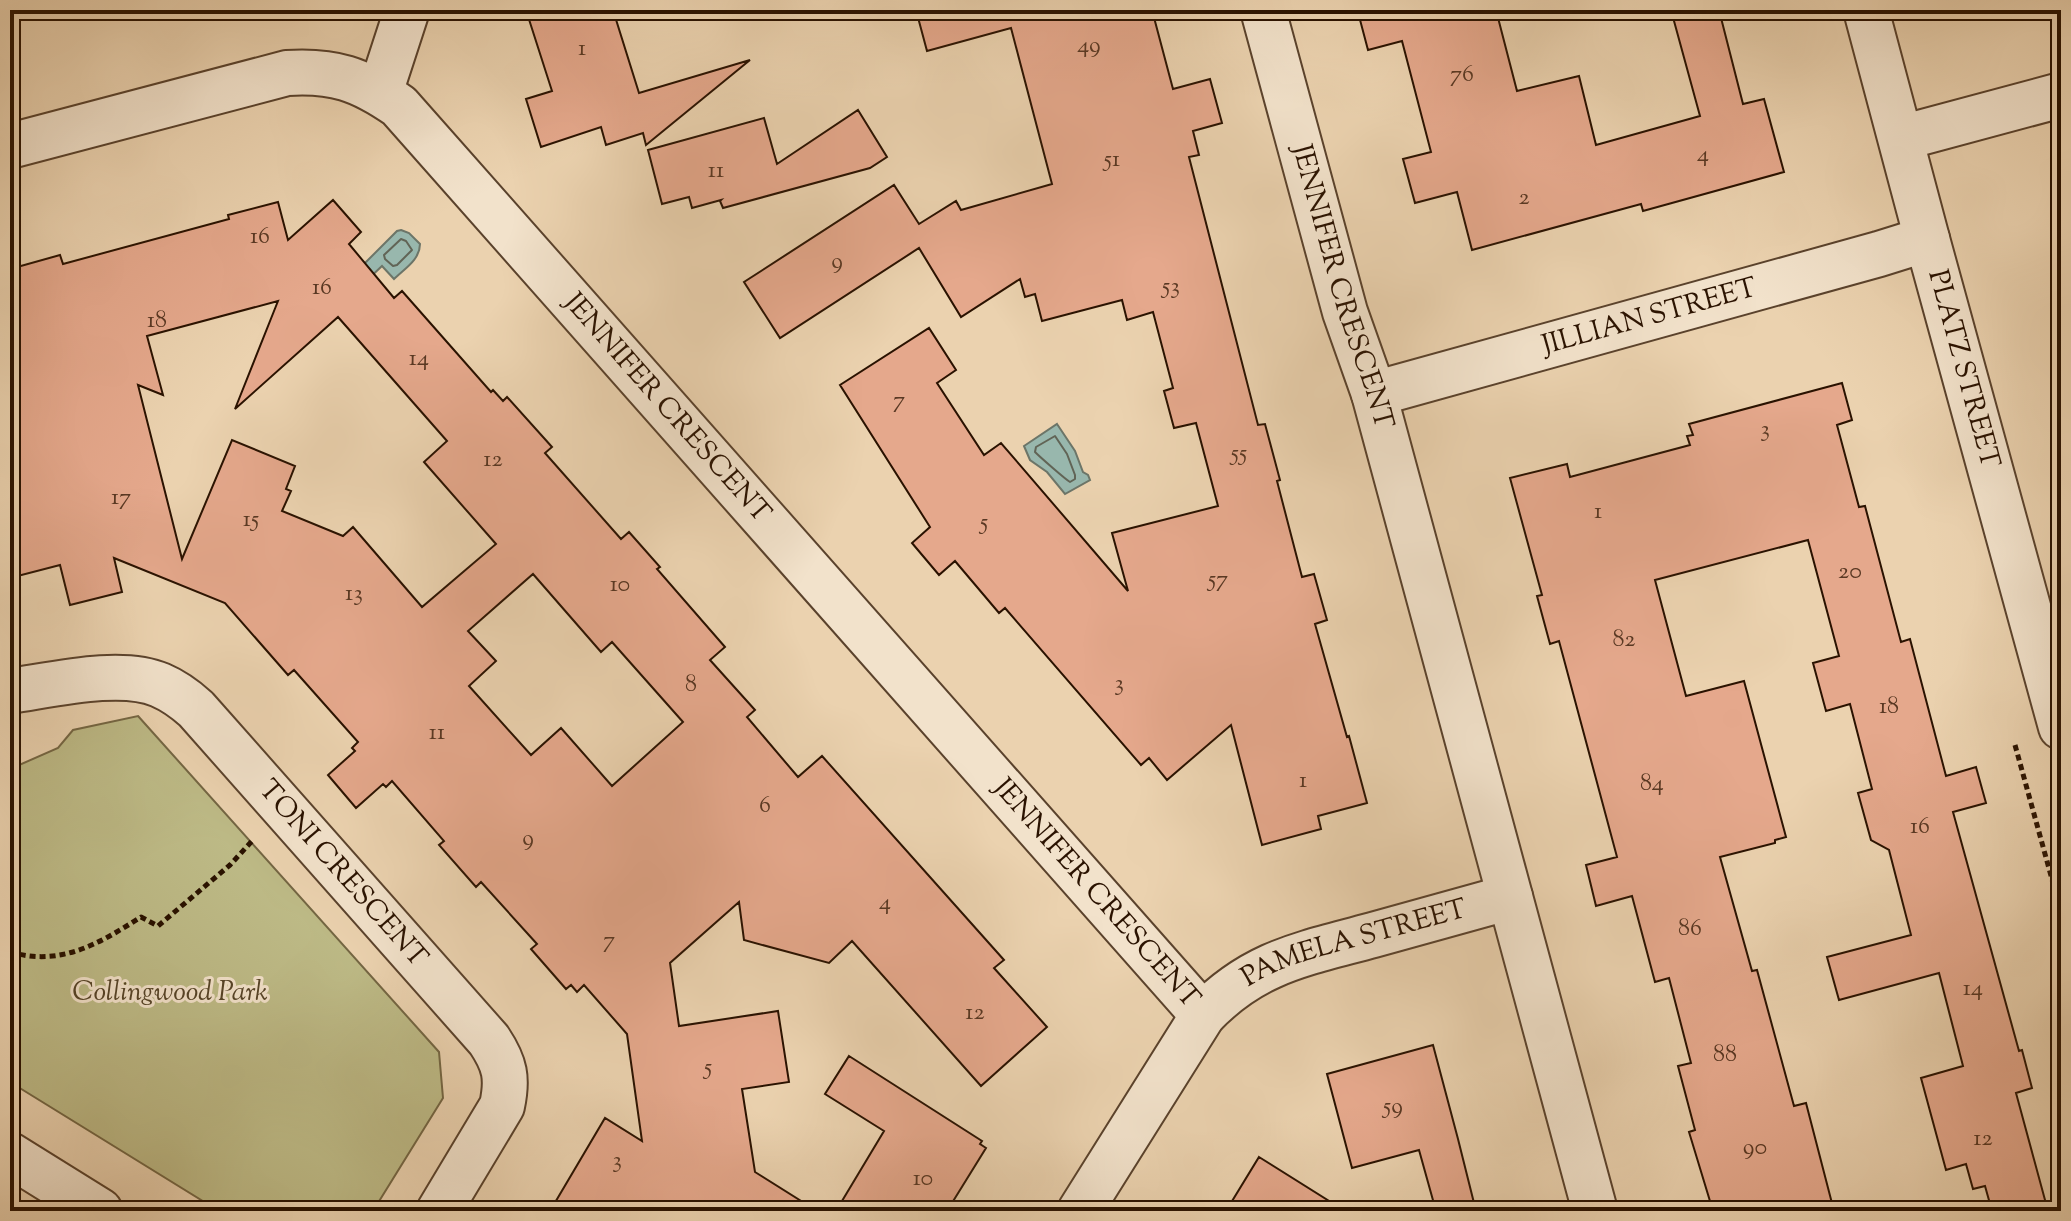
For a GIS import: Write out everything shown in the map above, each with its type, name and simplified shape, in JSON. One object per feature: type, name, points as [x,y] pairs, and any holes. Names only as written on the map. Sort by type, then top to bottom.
[{"type":"street","points":[[380,93],[407,10]]},
{"type":"street","name":"JENNIFER CRESCENT","points":[[1263,10],[1345,312],[1374,394],[1595,1211]]},
{"type":"street","name":"PLATZ STREET","points":[[1866,10],[1927,239],[2053,666],[2061,727]]},
{"type":"street","name":"JENNIFER CRESCENT","points":[[10,146],[287,73],[312,71],[336,75],[359,82],[399,106],[1203,1015]]},
{"type":"street","points":[[1901,138],[2061,95]]},
{"type":"street","name":"JILLIAN STREET","points":[[1374,394],[1927,239]]},
{"type":"street","name":"TONI CRESCENT","points":[[10,691],[115,677],[157,683],[178,694],[196,709],[489,1040],[500,1056],[505,1074],[506,1090],[502,1106],[439,1211]]},
{"type":"street","name":"PAMELA STREET","points":[[1080,1211],[1203,1015],[1240,982],[1286,959],[1510,897]]},
{"type":"street","points":[[10,1155],[100,1211]]},
{"type":"path","points":[[10,754],[10,769]]},
{"type":"path","points":[[10,952],[46,956],[79,951],[141,917],[158,926],[230,865],[254,840],[300,826]]},
{"type":"green space","name":"Collingwood Park","points":[[138,716],[439,1052],[443,1098],[373,1211],[219,1211],[10,1082],[10,769],[58,748],[73,730]]},
{"type":"water","points":[[401,230],[420,244],[414,259],[394,279],[382,266],[364,283],[365,263]]},
{"type":"water","points":[[1057,424],[1090,480],[1065,494],[1047,472],[1030,460],[1024,446]]},
{"type":"building","points":[[526,10],[613,10],[639,93],[750,60],[646,145],[643,133],[606,145],[601,127],[541,147],[526,99],[552,91]]},
{"type":"building","points":[[916,10],[1152,10],[1173,89],[1210,79],[1222,123],[1193,131],[1199,155],[1189,157],[1258,425],[1265,424],[1302,577],[1314,574],[1327,620],[1315,624],[1367,803],[1318,816],[1321,829],[1262,845],[1231,725],[1167,780],[1149,758],[1141,765],[1005,608],[999,613],[955,561],[939,575],[912,543],[930,527],[840,385],[929,328],[956,370],[937,383],[984,455],[1001,443],[1128,591],[1112,533],[1218,506],[1196,423],[1174,428],[1164,391],[1173,388],[1153,312],[1127,320],[1122,300],[1042,321],[1035,294],[1025,297],[1020,279],[961,317],[919,248],[780,338],[744,282],[894,185],[919,224],[956,201],[961,210],[1052,184],[1011,28],[927,51]]},
{"type":"building","points":[[1379,10],[1496,10],[1517,91],[1579,76],[1596,145],[1700,116],[1671,10],[1719,10],[1743,104],[1764,99],[1784,172],[1643,211],[1641,204],[1472,250],[1457,192],[1415,203],[1403,159],[1431,152],[1402,41],[1368,50],[1359,16]]},
{"type":"building","points":[[858,110],[887,157],[870,168],[723,208],[721,200],[692,208],[689,197],[662,204],[648,150],[764,118],[777,164]]},
{"type":"building","points":[[333,200],[361,232],[349,244],[394,298],[402,291],[491,392],[493,390],[503,401],[507,397],[552,447],[545,453],[621,539],[629,532],[725,647],[710,660],[755,710],[747,717],[798,777],[822,756],[1004,960],[994,968],[1047,1027],[981,1086],[852,941],[829,963],[744,940],[739,902],[670,963],[679,1026],[778,1011],[789,1082],[742,1089],[755,1172],[817,1211],[550,1211],[605,1118],[642,1141],[627,1034],[584,985],[577,992],[571,985],[566,989],[531,949],[537,944],[481,882],[476,887],[439,845],[444,841],[392,781],[386,787],[383,784],[356,808],[328,775],[355,751],[352,748],[358,742],[294,670],[288,675],[225,603],[114,558],[122,592],[70,605],[60,565],[10,578],[10,269],[60,255],[63,264],[229,219],[228,215],[278,202],[288,240]],"holes":[[[278,301],[235,409],[338,317],[447,441],[424,462],[496,544],[422,607],[353,527],[343,536],[282,511],[291,491],[286,489],[295,466],[232,440],[182,559],[138,385],[163,395],[147,336]],[[533,574],[601,652],[612,642],[683,722],[612,786],[561,728],[531,755],[469,686],[496,661],[468,631]]]},
{"type":"building","points":[[1842,383],[1852,420],[1837,425],[1859,507],[1865,506],[1901,642],[1910,639],[1946,776],[1976,767],[1986,803],[1953,812],[2032,1088],[2016,1093],[2048,1211],[1992,1211],[1985,1186],[1973,1189],[1966,1164],[1946,1170],[1921,1078],[1963,1066],[1939,973],[1839,1000],[1827,957],[1911,935],[1889,850],[1871,840],[1858,793],[1872,789],[1850,704],[1826,711],[1813,663],[1839,656],[1808,540],[1655,580],[1686,696],[1744,681],[1786,837],[1775,840],[1775,843],[1720,857],[1752,971],[1757,970],[1794,1106],[1806,1103],[1834,1211],[1713,1211],[1689,1132],[1695,1130],[1678,1066],[1691,1063],[1669,978],[1655,982],[1632,896],[1596,906],[1586,865],[1617,857],[1559,641],[1550,644],[1537,596],[1542,595],[1510,478],[1567,464],[1570,477],[1690,445],[1687,436],[1693,435],[1689,424]]},
{"type":"building","points":[[1433,1045],[1476,1211],[1436,1211],[1419,1150],[1352,1168],[1327,1074]]},
{"type":"building","points":[[849,1056],[982,1141],[980,1144],[986,1148],[947,1211],[836,1211],[884,1131],[825,1094]]},
{"type":"building","points":[[1259,1157],[1345,1211],[1226,1211]]}]
